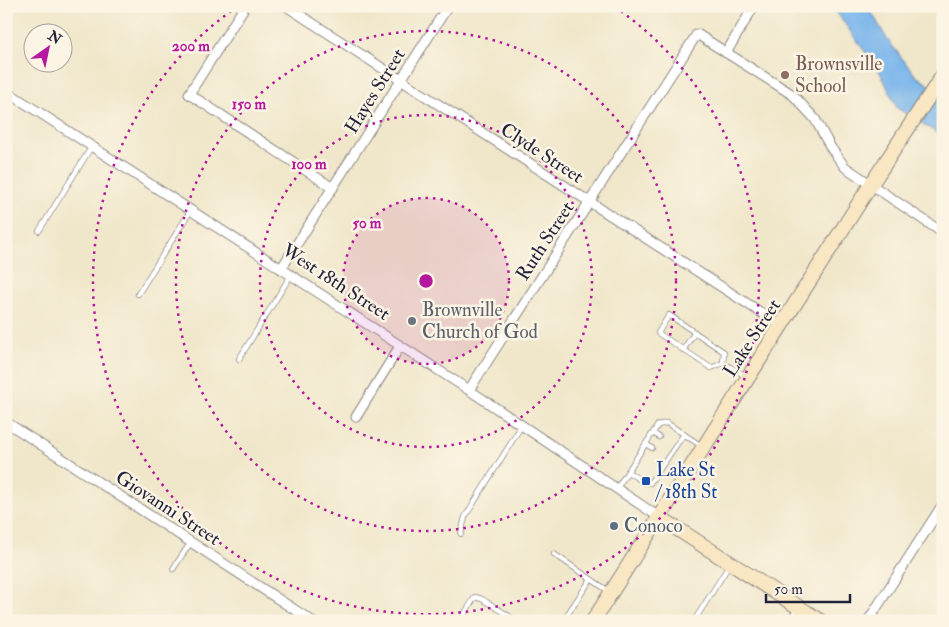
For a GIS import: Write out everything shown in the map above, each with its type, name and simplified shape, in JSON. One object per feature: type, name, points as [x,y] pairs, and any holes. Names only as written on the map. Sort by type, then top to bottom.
[{"type":"street","points":[[244,6],[189,94],[333,188]]},
{"type":"street","name":"Clyde Street","points":[[286,6],[782,326]]},
{"type":"street","name":"Hayes Street","points":[[281,268],[448,6]]},
{"type":"street","points":[[754,6],[726,53],[793,95],[815,119],[845,168],[943,233]]},
{"type":"street","name":"Ruth Street","points":[[469,390],[697,34],[726,53]]},
{"type":"street","name":"Lake Street","points":[[593,621],[870,186],[941,78]]},
{"type":"street","name":"West 18th Street","points":[[6,91],[469,390],[820,621]]},
{"type":"street","points":[[356,417],[400,346]]},
{"type":"street","name":"Giovanni Street","points":[[6,422],[312,621]]},
{"type":"street","points":[[868,621],[943,504]]},
{"type":"street","points":[[792,621],[800,608]]},
{"type":"lane","points":[[39,231],[92,146]]},
{"type":"lane","points":[[138,294],[191,210]]},
{"type":"lane","points":[[239,359],[292,275]]},
{"type":"lane","points":[[669,315],[724,352],[723,363],[711,368],[658,333],[669,315]]},
{"type":"lane","points":[[683,350],[695,332]]},
{"type":"lane","points":[[723,363],[748,378]]},
{"type":"lane","points":[[617,488],[658,425],[667,423],[704,448]]},
{"type":"lane","points":[[461,534],[465,517],[522,425]]},
{"type":"lane","points":[[653,433],[659,437]]},
{"type":"lane","points":[[628,472],[645,483],[650,483],[684,434]]},
{"type":"lane","points":[[669,443],[676,447]]},
{"type":"lane","points":[[646,444],[652,448]]},
{"type":"lane","points":[[662,454],[668,458]]},
{"type":"lane","points":[[639,455],[645,459]]},
{"type":"lane","points":[[654,465],[661,469]]},
{"type":"lane","points":[[173,569],[191,542]]},
{"type":"lane","points":[[554,554],[611,593]]},
{"type":"lane","points":[[694,621],[731,563]]},
{"type":"lane","points":[[563,621],[591,579]]},
{"type":"lane","points":[[460,621],[475,597],[482,599],[517,621]]},
{"type":"water","points":[[832,6],[868,6],[887,39],[916,76],[943,94],[943,141],[937,133],[897,108],[881,74]]},
{"type":"place","name":"Brownsville School","points":[[785,75]]},
{"type":"place","name":"Brownville Church of God","points":[[412,321]]},
{"type":"place","name":"Lake St / 18th St","points":[[646,481]]},
{"type":"place","name":"Conoco","points":[[614,526]]}]
